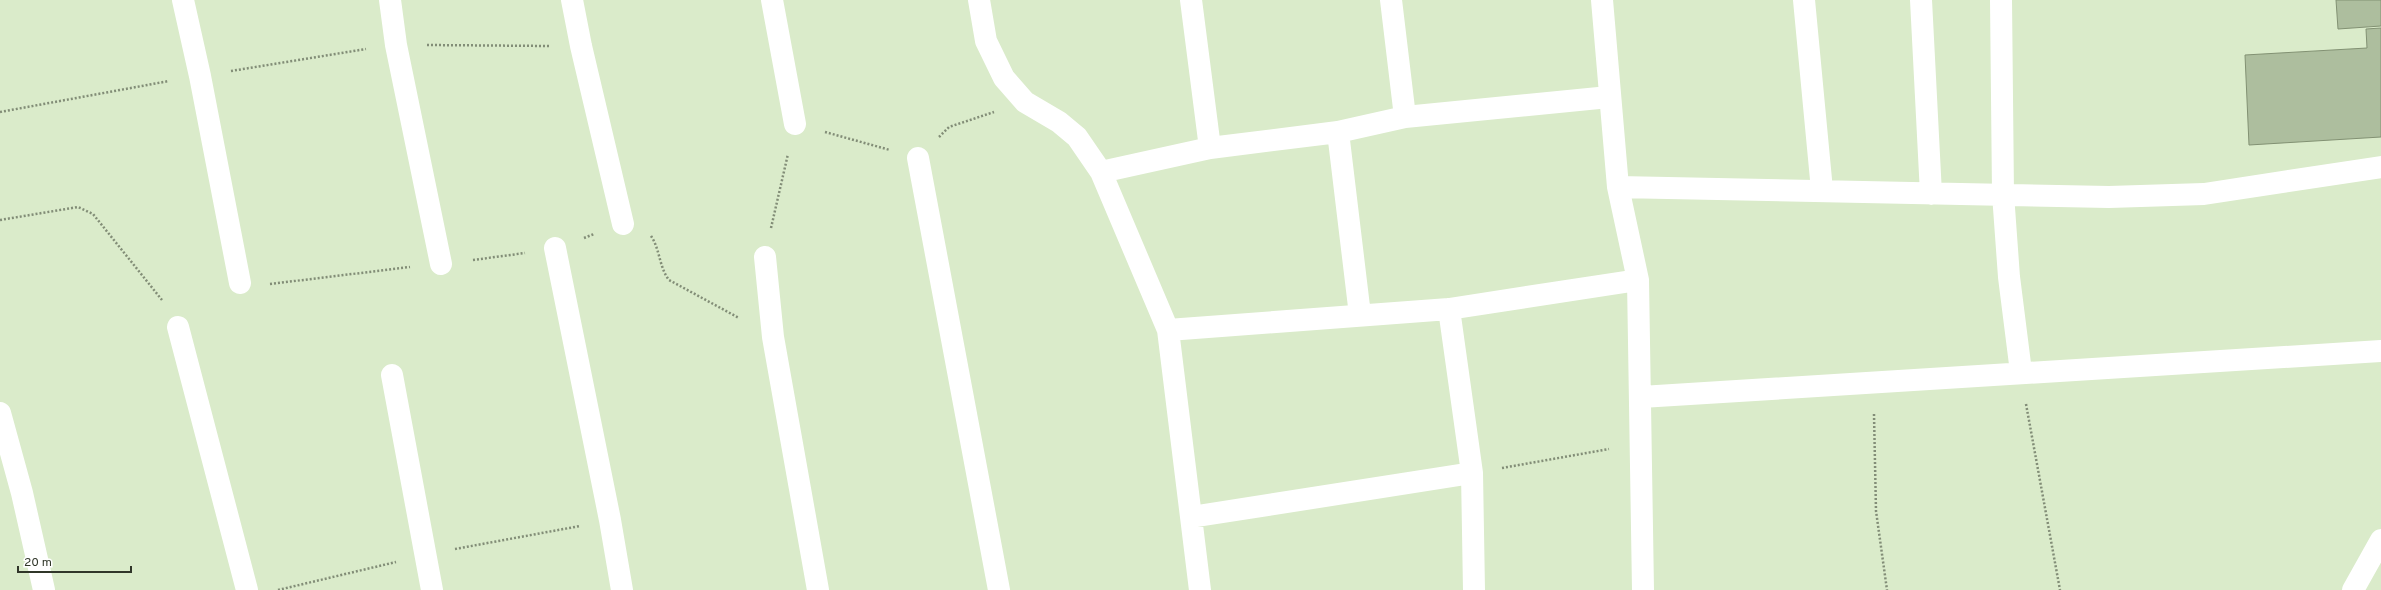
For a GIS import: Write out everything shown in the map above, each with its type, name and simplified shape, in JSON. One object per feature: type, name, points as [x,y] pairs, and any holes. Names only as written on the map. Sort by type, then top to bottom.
[{"type":"street","points":[[183,0],[200,76],[240,283]]},
{"type":"street","points":[[390,0],[396,45],[441,264]]},
{"type":"street","points":[[572,0],[581,46],[623,224]]},
{"type":"street","points":[[772,0],[795,124]]},
{"type":"street","points":[[979,0],[986,41],[1004,78],[1024,102],[1059,122],[1077,137],[1101,172],[1168,330],[1200,590]]},
{"type":"street","points":[[1191,0],[1210,148]]},
{"type":"street","points":[[1391,0],[1405,117]]},
{"type":"street","points":[[1602,0],[1618,187],[1638,280],[1643,590]]},
{"type":"street","points":[[1804,0],[1822,190]]},
{"type":"street","points":[[1921,0],[1931,194]]},
{"type":"street","points":[[2001,0],[2003,194],[2009,277],[2021,372]]},
{"type":"street","points":[[1101,172],[1210,148],[1338,132],[1405,117],[1610,97]]},
{"type":"street","points":[[1338,132],[1360,315]]},
{"type":"street","points":[[918,158],[999,590]]},
{"type":"street","points":[[1618,187],[1822,190],[1931,194],[2109,196],[2204,194],[2381,167]]},
{"type":"street","points":[[555,248],[610,520],[622,590]]},
{"type":"street","points":[[765,257],[773,337],[818,590]]},
{"type":"street","points":[[1168,330],[1449,309],[1638,280]]},
{"type":"street","points":[[1449,309],[1472,473],[1474,590]]},
{"type":"street","points":[[178,327],[247,590]]},
{"type":"street","points":[[1641,397],[2021,372],[2381,351]]},
{"type":"street","points":[[392,375],[406,442],[424,555],[432,590]]},
{"type":"street","points":[[0,413],[22,493],[44,590]]},
{"type":"street","points":[[1191,517],[1472,473]]},
{"type":"street","points":[[2353,590],[2381,540]]},
{"type":"path","points":[[0,112],[200,76],[396,45],[581,46]]},
{"type":"path","points":[[765,257],[795,124],[918,158],[949,128],[1024,102]]},
{"type":"path","points":[[0,220],[78,207],[93,214],[165,304],[178,327]]},
{"type":"path","points":[[240,283],[260,285],[441,264],[555,248],[623,224],[641,226],[649,233],[656,242],[663,273],[669,280],[773,337]]},
{"type":"path","points":[[2021,372],[2060,590]]},
{"type":"path","points":[[1874,382],[1876,511],[1887,590]]},
{"type":"path","points":[[1472,473],[1641,444]]},
{"type":"path","points":[[278,590],[424,555],[610,520]]},
{"type":"building","points":[[2336,0],[2381,0],[2381,26],[2338,29]]},
{"type":"building","points":[[2381,28],[2381,137],[2249,145],[2245,55],[2367,48],[2366,29]]}]
